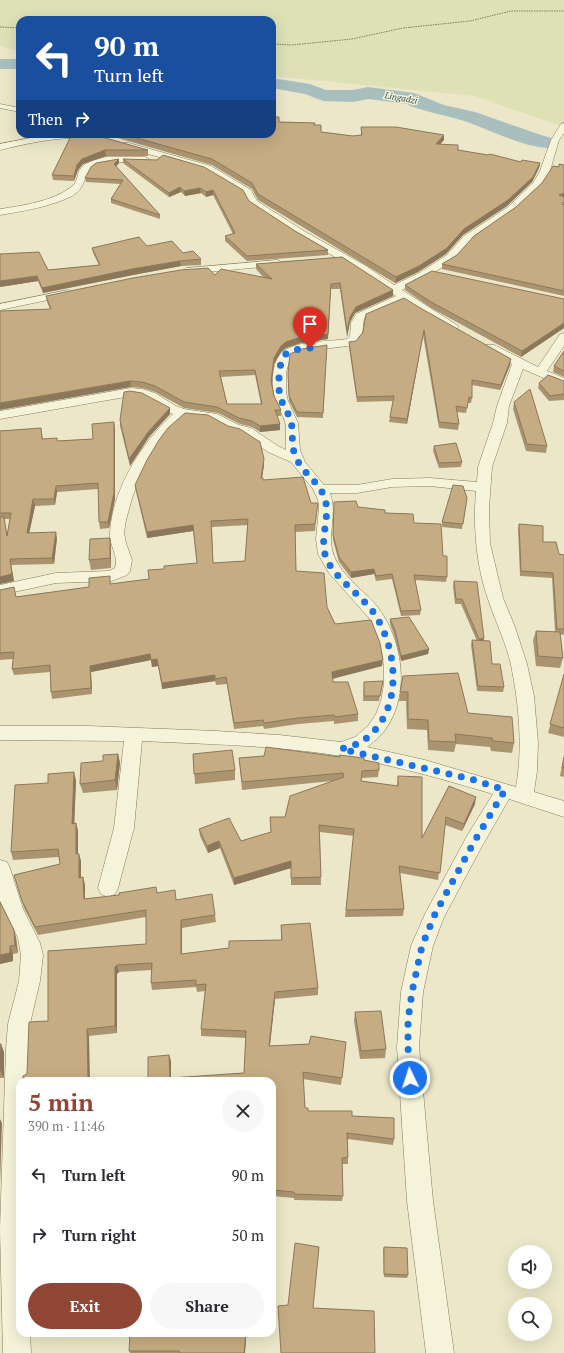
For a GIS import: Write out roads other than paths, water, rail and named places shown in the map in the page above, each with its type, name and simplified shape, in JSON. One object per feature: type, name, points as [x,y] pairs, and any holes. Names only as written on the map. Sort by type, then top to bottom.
[{"type":"street","points":[[0,106],[16,109]]},
{"type":"street","points":[[341,749],[360,742],[375,730],[387,712],[392,693],[393,671],[389,646],[376,616],[328,561],[323,545],[326,510],[325,499],[320,489],[296,459],[292,446],[292,426],[280,396],[279,377],[282,358],[286,354],[299,349],[350,342],[356,337],[358,331],[357,320],[360,316],[399,294],[428,271],[451,257],[468,238],[511,209],[537,185],[545,171],[555,140],[564,126]]},
{"type":"street","points":[[0,147],[45,138]]},
{"type":"street","points":[[102,138],[208,168],[248,192],[254,203],[464,334]]},
{"type":"street","points":[[0,212],[20,209],[54,199],[74,190],[83,179],[84,171],[91,164],[106,160],[184,160]]},
{"type":"street","points":[[323,260],[344,258]]},
{"type":"street","points":[[175,272],[287,262]]},
{"type":"street","points":[[428,271],[442,274]]},
{"type":"street","points":[[0,307],[82,290]]},
{"type":"street","points":[[540,372],[564,337]]},
{"type":"street","points":[[483,345],[564,383]]},
{"type":"street","points":[[440,1353],[420,1201],[408,1047],[412,992],[422,946],[435,914],[474,842],[515,793],[528,771],[529,743],[525,696],[519,664],[507,627],[495,598],[483,543],[483,487],[485,467],[500,423],[503,406],[519,363]]},
{"type":"street","points":[[0,415],[131,392],[142,393],[152,396],[171,409],[182,413],[212,418],[234,428],[246,431],[274,449],[296,459]]},
{"type":"street","points":[[0,590],[56,578],[112,576],[122,571],[125,563],[117,534],[119,516],[134,476],[158,436],[182,413]]},
{"type":"street","points":[[320,489],[357,489],[392,483],[430,482],[483,487]]},
{"type":"street","points":[[0,733],[133,734],[216,737],[302,744],[341,749],[471,779],[564,810]]},
{"type":"street","points":[[108,888],[124,828],[130,780],[133,734]]},
{"type":"street","points":[[0,868],[7,884],[13,908],[19,922],[28,936],[33,953],[31,978],[19,1025],[16,1077]]},
{"type":"street","points":[[16,1094],[13,1229],[16,1322]]},
{"type":"street","points":[[16,1337],[17,1353]]},
{"type":"waterway","name":"Lingadzi","points":[[0,64],[16,64]]},
{"type":"waterway","name":"Lingadzi","points":[[276,84],[310,89],[323,95],[353,96],[368,93],[414,99],[417,102],[438,109],[468,116],[535,140],[548,143]]}]
